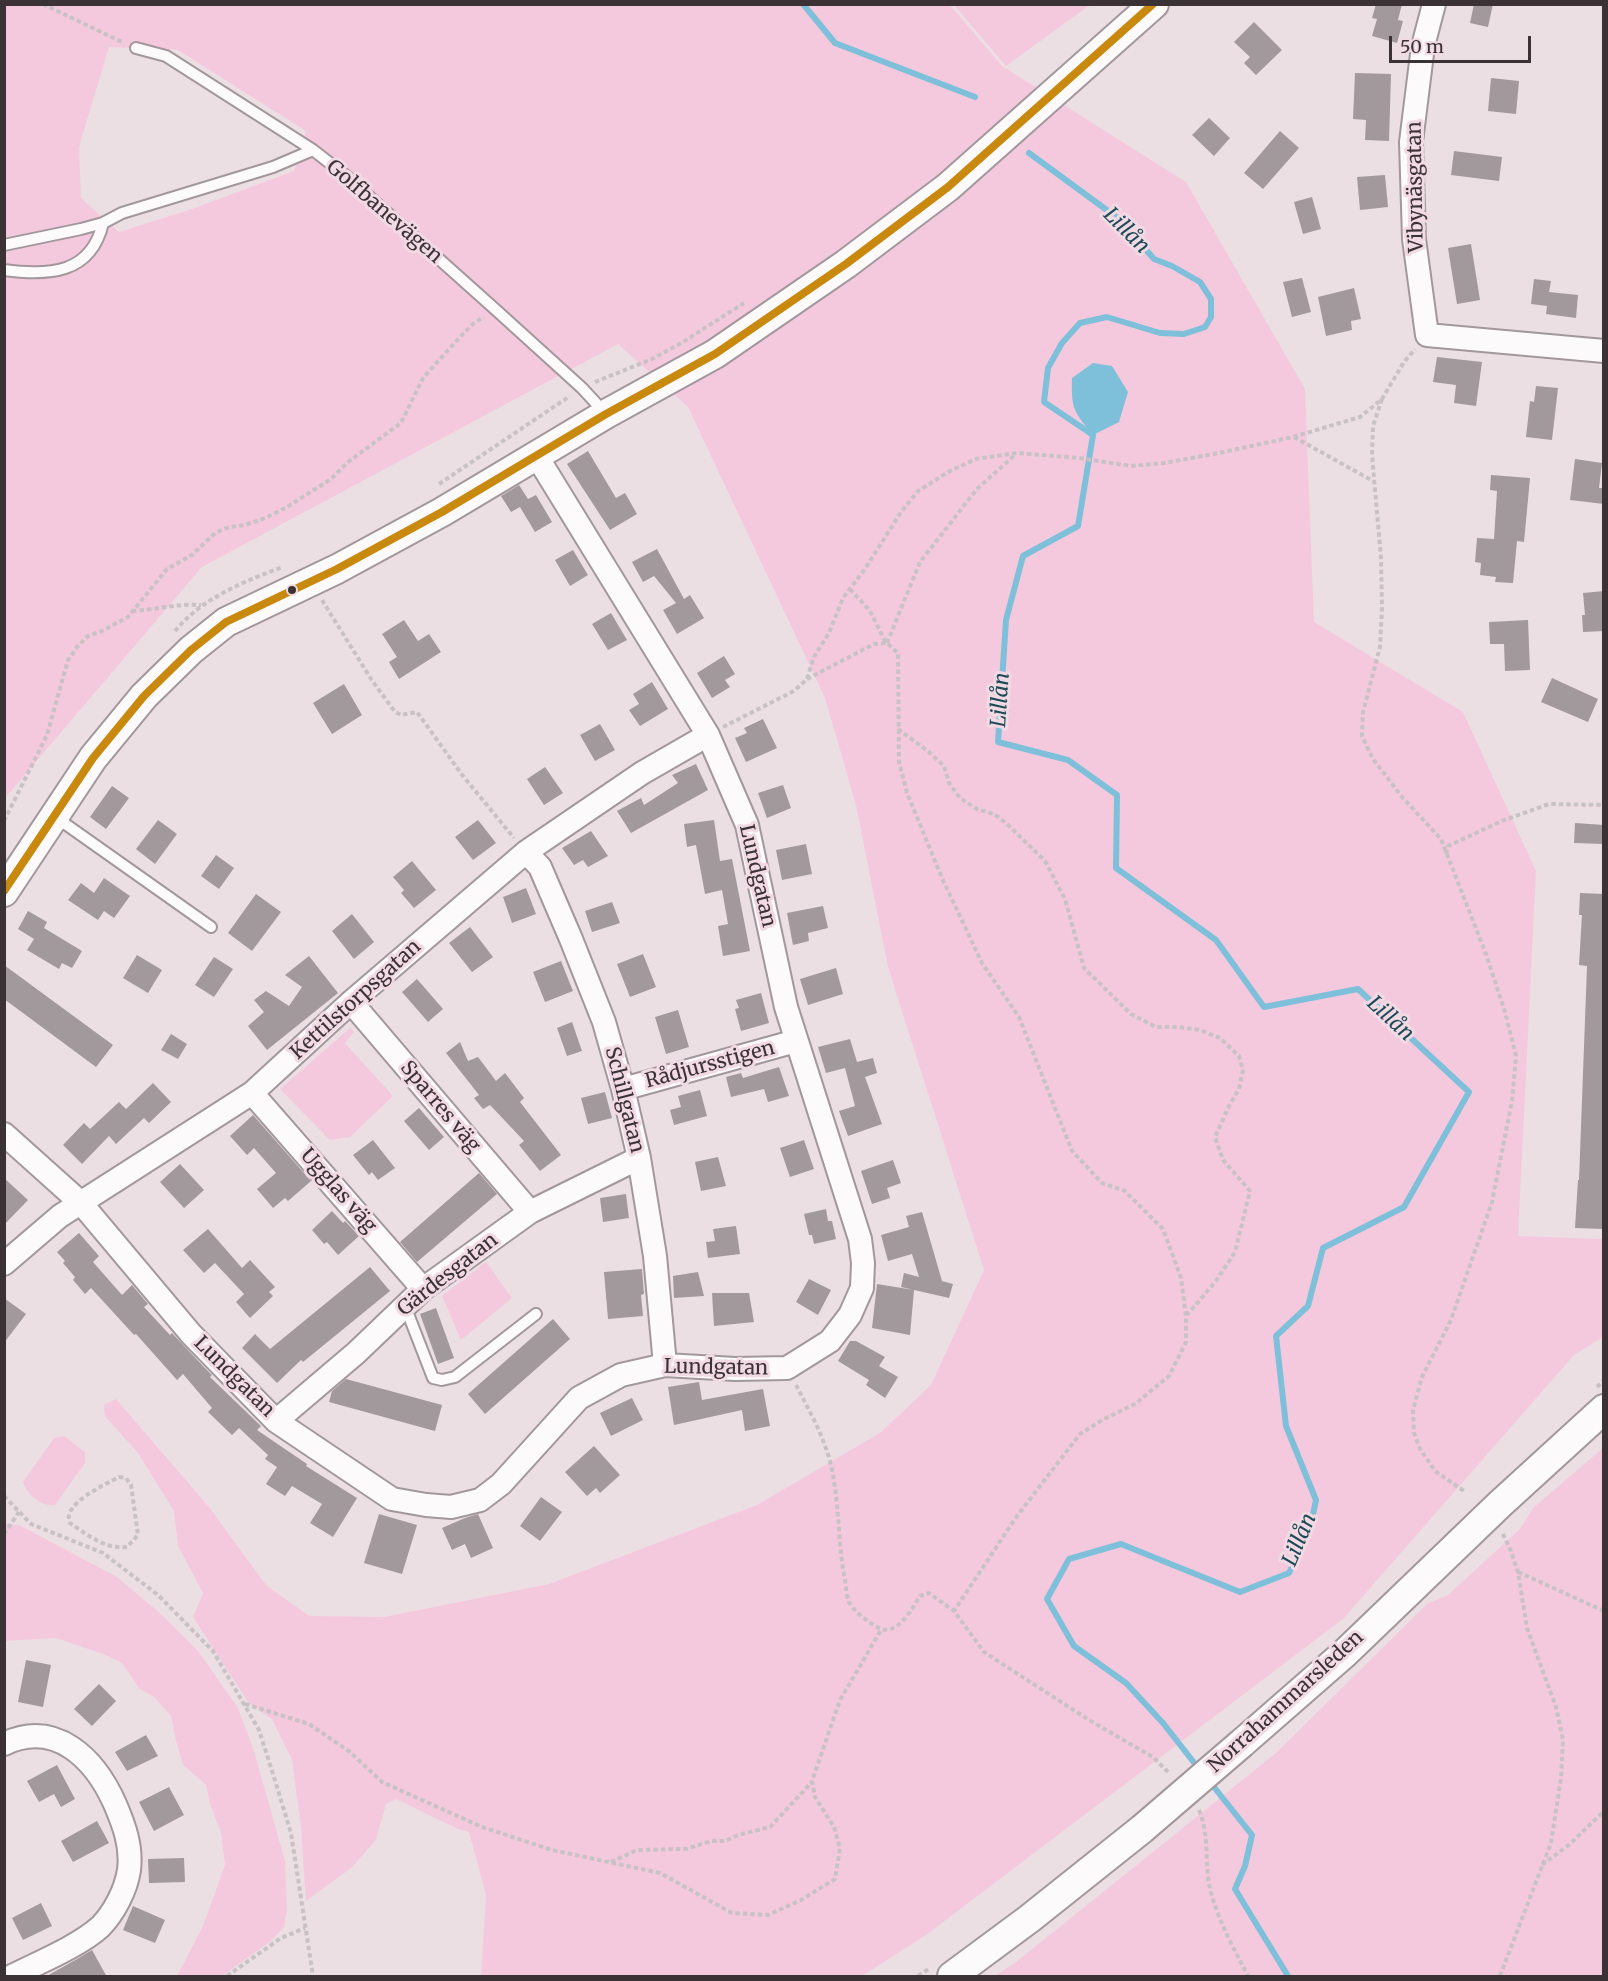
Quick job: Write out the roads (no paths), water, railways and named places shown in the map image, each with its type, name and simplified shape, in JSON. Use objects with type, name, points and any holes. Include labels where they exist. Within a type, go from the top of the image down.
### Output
[{"type":"street","name":"Vibynäsgatan","points":[[1434,4],[1423,46],[1411,142],[1414,239],[1427,335],[1604,351]]},
{"type":"street","points":[[4,892],[93,758],[136,705],[191,650],[226,622],[337,569],[442,512],[606,414],[715,354],[846,264],[948,187],[1149,6]]},
{"type":"street","name":"Lundgatan","points":[[4,1134],[81,1203],[191,1334],[276,1421],[392,1499],[451,1507],[480,1500],[501,1484],[579,1398],[621,1375],[665,1365],[735,1369],[787,1368],[830,1341],[850,1315],[862,1287],[861,1239],[786,1007],[747,825],[708,735],[536,455]]},
{"type":"street","name":"Kettilstorpsgatan","points":[[4,1264],[60,1216],[252,1093],[351,1002],[526,852],[642,773],[708,735]]},
{"type":"street","name":"Schillgatan","points":[[526,852],[540,867],[571,939],[603,1022],[623,1089],[639,1158],[655,1256],[665,1365]]},
{"type":"street","name":"Sparres väg","points":[[351,1002],[530,1212]]},
{"type":"street","name":"Rådjursstigen","points":[[623,1089],[796,1041]]},
{"type":"street","name":"Ugglas väg","points":[[252,1093],[423,1289]]},
{"type":"street","name":"Gärdesgatan","points":[[276,1421],[356,1353],[423,1289],[530,1212],[639,1158]]},
{"type":"street","name":"Norrahammarsleden","points":[[952,1977],[1142,1829],[1242,1743],[1345,1653],[1604,1408]]},
{"type":"street","points":[[4,1744],[19,1737],[45,1737],[68,1745],[88,1760],[107,1786],[126,1828],[129,1851],[129,1870],[125,1884],[115,1907],[99,1927],[78,1942],[12,1977]]},
{"type":"lane","name":"Golfbanevägen","points":[[136,48],[166,56],[313,150],[345,175],[496,310],[582,388],[606,414]]},
{"type":"lane","points":[[4,245],[103,223],[122,213],[273,167],[313,150]]},
{"type":"lane","points":[[4,270],[31,274],[70,267],[92,252],[99,240],[103,223]]},
{"type":"lane","points":[[54,816],[211,927]]},
{"type":"lane","points":[[405,1305],[433,1378],[442,1380],[455,1377],[536,1314]]},
{"type":"water","points":[[1093,363],[1112,366],[1128,392],[1119,422],[1093,435],[1075,410],[1072,378]]},
{"type":"waterway","name":"Lillån","points":[[803,4],[835,43],[975,97]]},
{"type":"waterway","name":"Lillån","points":[[1029,153],[1119,219],[1154,259],[1200,282],[1211,299],[1211,317],[1205,327],[1184,334],[1160,333],[1107,317],[1080,323],[1062,343],[1048,368],[1044,402],[1093,435],[1078,526],[1023,556],[1006,620],[998,742],[1068,760],[1117,795],[1116,868],[1216,940],[1264,1007],[1358,989],[1469,1092],[1404,1207],[1323,1248],[1308,1306],[1276,1336],[1286,1426],[1316,1500],[1310,1529],[1289,1573],[1240,1592],[1121,1544],[1069,1559],[1047,1599],[1074,1646],[1126,1683],[1163,1723],[1199,1769]]},
{"type":"waterway","name":"Lillån","points":[[1210,1782],[1252,1835],[1245,1866],[1235,1889],[1288,1976]]}]
